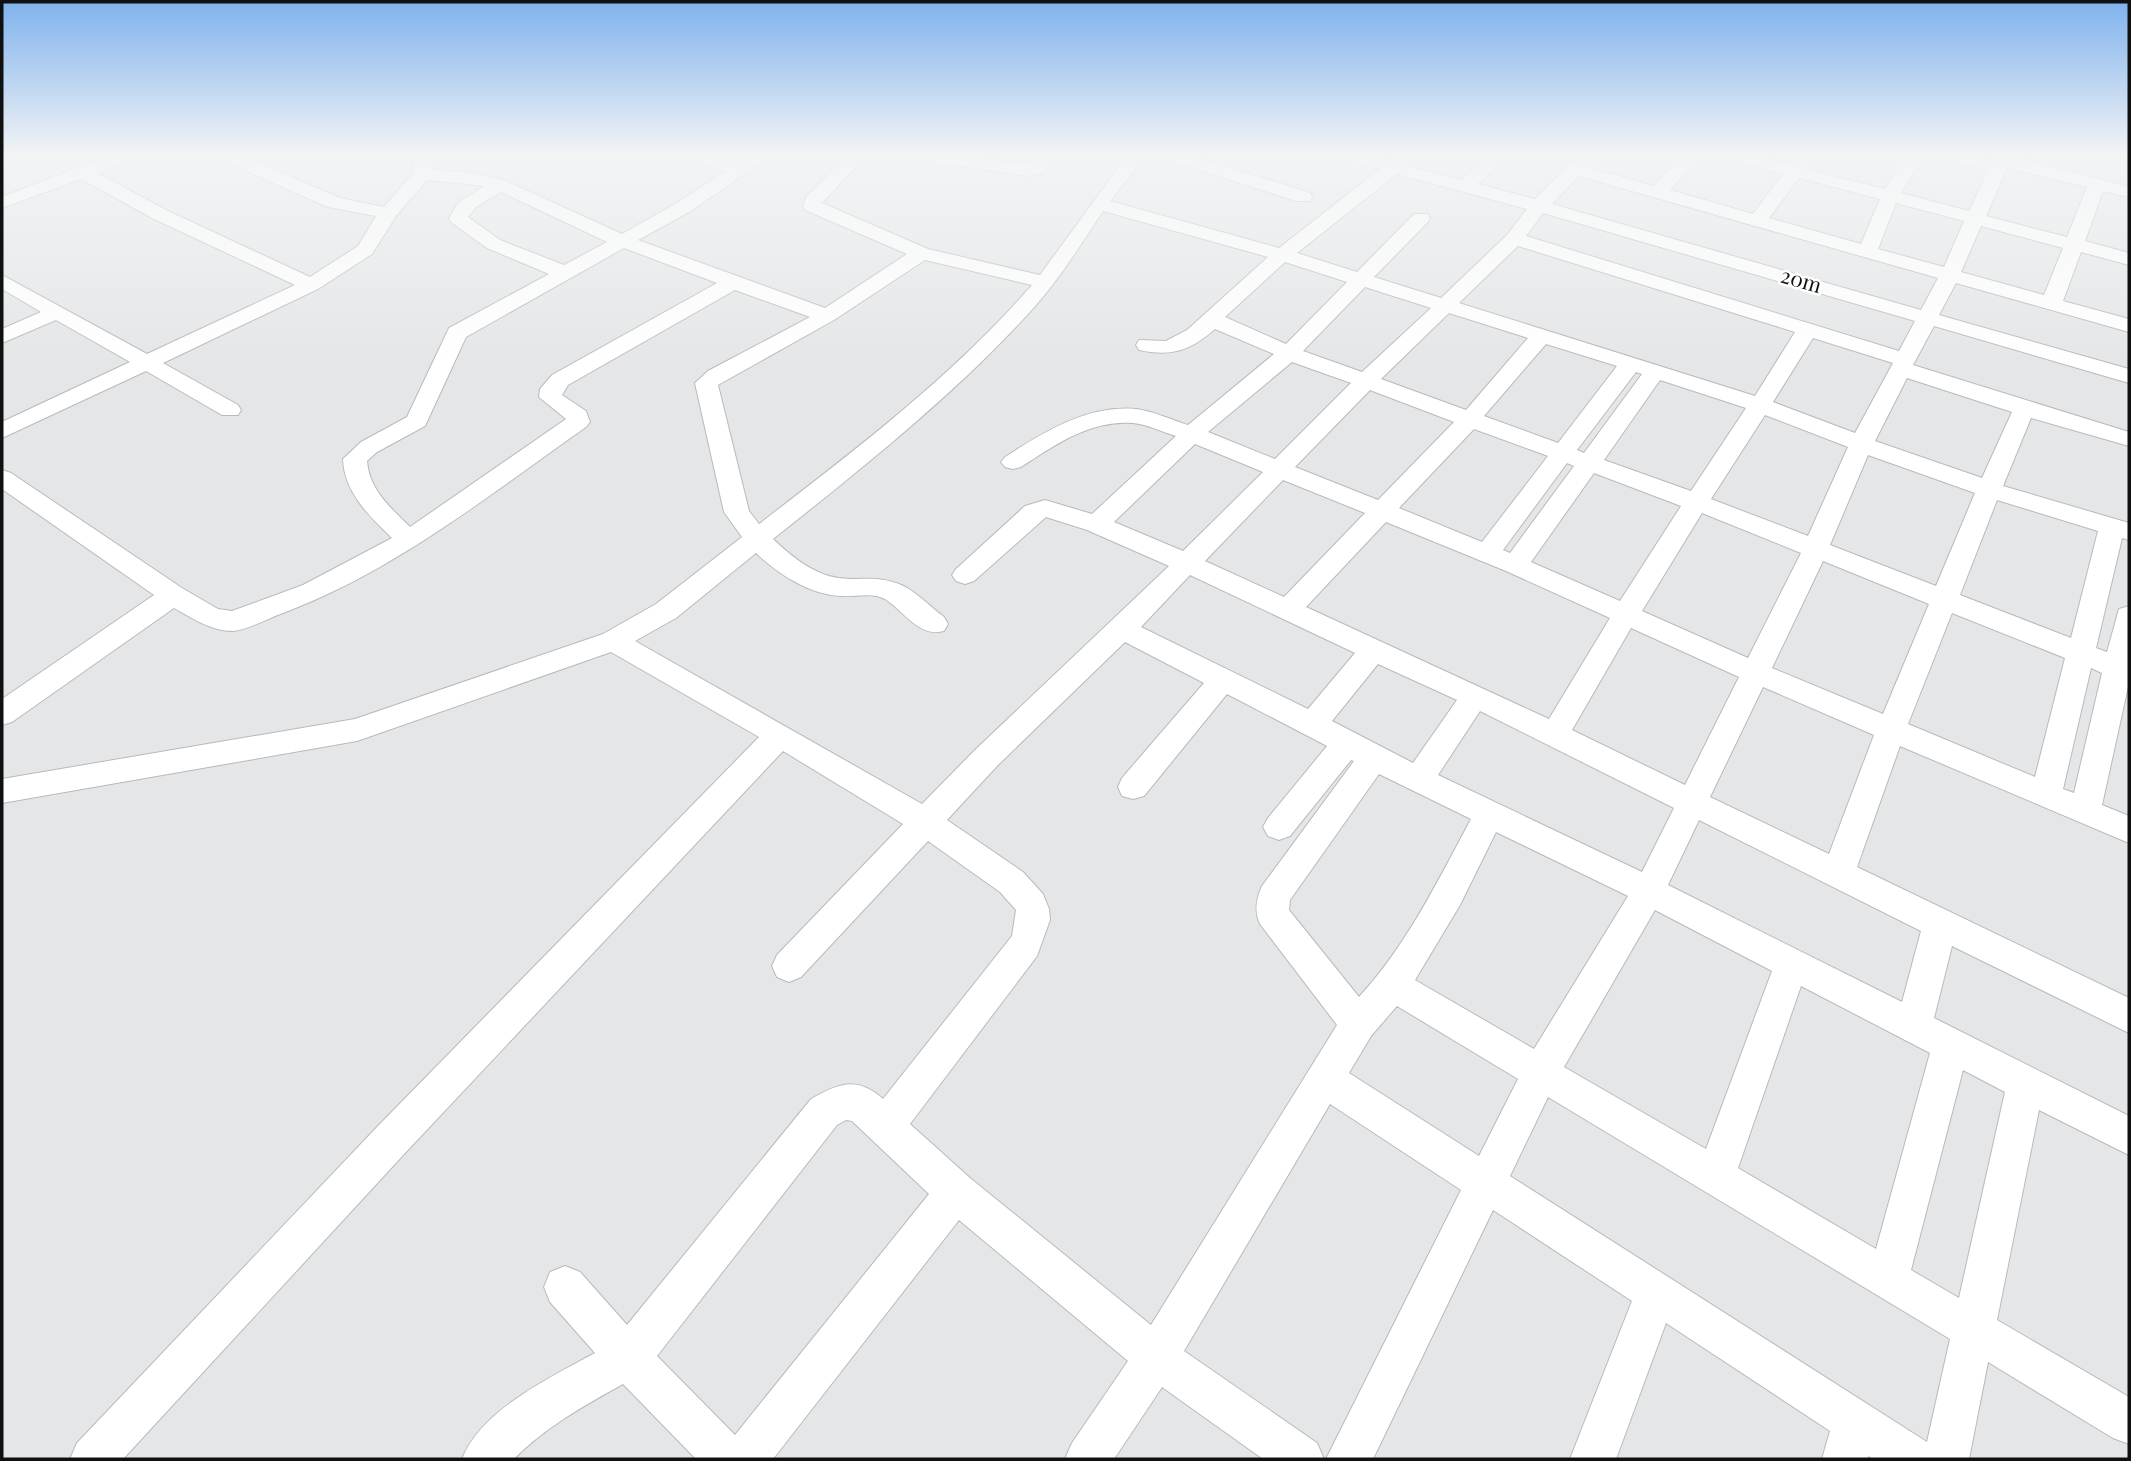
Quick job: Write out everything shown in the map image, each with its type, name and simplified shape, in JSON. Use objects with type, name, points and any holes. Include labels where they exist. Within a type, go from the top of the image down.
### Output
[{"type":"street","points":[[181,224],[312,285]]},
{"type":"street","points":[[2,431],[312,285],[365,250],[381,224]]},
{"type":"street","points":[[463,224],[483,238],[566,273]]},
{"type":"street","points":[[585,224],[624,242],[827,316]]},
{"type":"street","points":[[408,540],[360,486],[354,471],[355,459],[369,447],[417,421],[457,333],[653,224]]},
{"type":"street","points":[[855,224],[922,253],[1045,282]]},
{"type":"street","points":[[2,791],[357,730],[613,641],[666,611],[839,474],[961,369],[1021,310],[1045,282],[1085,224]]},
{"type":"street","points":[[1171,224],[1282,255],[1442,307],[1631,363],[1762,406],[1990,490],[2121,529],[2082,652],[2046,795]]},
{"type":"street","points":[[1147,345],[1165,348],[1180,343],[1215,318],[1219,311],[1282,255],[1321,224]]},
{"type":"street","points":[[1097,524],[1192,434],[1289,352],[1414,224]]},
{"type":"street","points":[[789,966],[986,758],[1122,629],[1366,381],[1514,239],[1525,224]]},
{"type":"street","name":"20m","points":[[1605,224],[2129,376]]},
{"type":"street","points":[[1695,250],[1719,224]]},
{"type":"street","points":[[1768,224],[2129,326]]},
{"type":"street","points":[[1867,252],[1878,224]]},
{"type":"street","points":[[1349,1459],[1540,1073],[1649,891],[1816,548],[1861,444],[1950,275],[1973,224]]},
{"type":"street","points":[[1999,224],[2129,259]]},
{"type":"street","points":[[2051,304],[2081,224]]},
{"type":"street","points":[[1514,239],[1807,330],[2026,409],[2129,439]]},
{"type":"street","points":[[922,253],[827,316],[706,383],[737,512],[756,538],[781,562],[812,579],[839,587],[873,586],[893,592],[934,624]]},
{"type":"street","points":[[2,281],[230,410]]},
{"type":"street","points":[[2,478],[173,595],[211,617],[233,621],[312,592],[408,540],[578,422],[578,416],[550,397],[551,388],[560,380],[734,282]]},
{"type":"street","points":[[2,337],[58,312]]},
{"type":"street","points":[[1215,318],[1220,324],[1289,352],[1696,502],[2123,669]]},
{"type":"street","points":[[1555,734],[1626,613],[1696,502],[1762,406],[1807,330]]},
{"type":"street","points":[[1289,609],[1470,419],[1541,335]]},
{"type":"street","points":[[1487,554],[1631,363]]},
{"type":"street","points":[[1515,565],[1655,372]]},
{"type":"street","points":[[1838,875],[1891,730],[2018,419],[2026,409]]},
{"type":"street","points":[[1013,462],[1062,430],[1105,418],[1136,416],[1192,434],[1515,565],[1754,672],[2129,830]]},
{"type":"street","points":[[965,575],[1034,512],[1045,508],[1097,524],[1289,609],[1373,651],[1555,734],[2129,1016]]},
{"type":"street","points":[[2,715],[173,595]]},
{"type":"street","points":[[2085,811],[2123,669],[2129,617]]},
{"type":"street","points":[[1122,629],[1361,751],[1649,891],[2129,1136]]},
{"type":"street","points":[[613,641],[779,735],[923,822],[1001,874],[1031,902],[1034,925],[1025,945],[885,1126]]},
{"type":"street","points":[[1312,724],[1373,651]]},
{"type":"street","points":[[1133,787],[1223,680]]},
{"type":"street","points":[[1420,778],[1475,696]]},
{"type":"street","points":[[93,1459],[392,1139],[779,735]]},
{"type":"street","points":[[1279,827],[1361,751]]},
{"type":"street","points":[[1358,1024],[1272,914],[1274,896],[1361,751]]},
{"type":"street","points":[[1088,1459],[1156,1357],[1358,1024],[1393,985],[1448,895],[1489,814]]},
{"type":"street","points":[[1914,1026],[1940,924]]},
{"type":"street","points":[[1715,1177],[1792,963]]},
{"type":"street","points":[[1393,985],[2129,1422]]},
{"type":"street","points":[[1888,1279],[1951,1045]]},
{"type":"street","points":[[1325,1079],[1656,1293],[1850,1441],[1913,1459]]},
{"type":"street","points":[[1946,1459],[2026,1083]]},
{"type":"street","points":[[485,1459],[500,1441],[524,1421],[570,1390],[628,1358],[824,1112],[843,1101],[861,1104],[956,1192],[1156,1357],[1301,1459]]},
{"type":"street","points":[[745,1459],[956,1192]]},
{"type":"street","points":[[565,1287],[628,1358],[726,1459]]},
{"type":"street","points":[[1593,1459],[1656,1293]]}]
